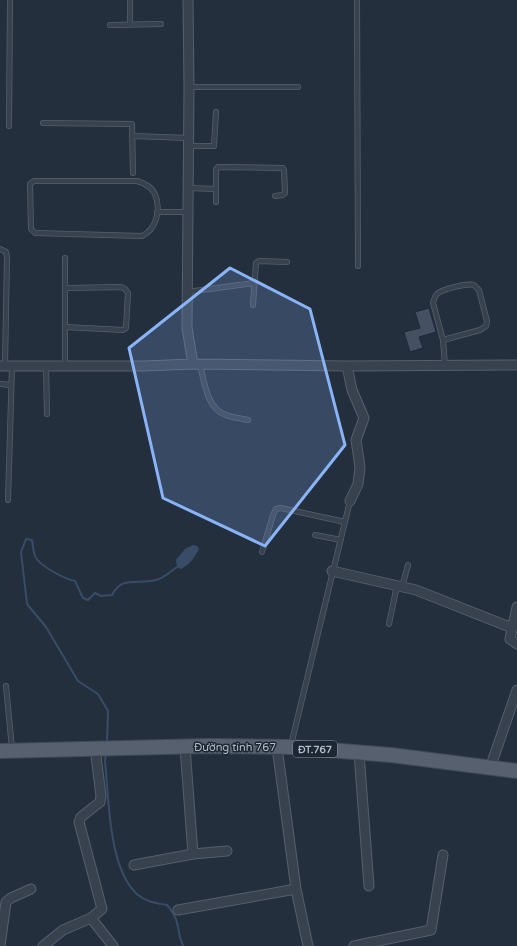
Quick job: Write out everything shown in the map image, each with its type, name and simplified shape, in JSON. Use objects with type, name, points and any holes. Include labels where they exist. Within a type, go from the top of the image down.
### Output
[{"type":"main road","name":"Đường tỉnh 767","points":[[6,750],[284,747],[359,753],[517,771]]},
{"type":"street","points":[[188,0],[189,142],[187,212],[187,328],[196,364]]},
{"type":"street","points":[[6,366],[196,364],[347,366],[517,365]]},
{"type":"street","points":[[347,366],[352,390],[364,418],[356,440],[360,467],[358,484],[350,501]]},
{"type":"street","points":[[332,571],[416,590],[512,628]]},
{"type":"street","points":[[517,607],[510,639],[517,644]]},
{"type":"street","points":[[490,768],[517,690]]},
{"type":"street","points":[[284,747],[296,889],[308,946]]},
{"type":"street","points":[[44,946],[63,930],[91,918],[102,910],[102,905],[86,854],[80,822],[81,817],[100,802],[103,748]]},
{"type":"street","points":[[185,748],[193,854]]},
{"type":"street","points":[[359,753],[369,886]]},
{"type":"street","points":[[134,865],[193,854],[227,851]]},
{"type":"street","points":[[354,946],[431,930],[443,854]]},
{"type":"street","points":[[0,946],[6,902],[31,889]]},
{"type":"street","points":[[178,910],[296,889]]},
{"type":"street","points":[[91,918],[113,946]]},
{"type":"lane","points":[[9,126],[10,0]]},
{"type":"lane","points":[[130,0],[130,25]]},
{"type":"lane","points":[[357,0],[358,266]]},
{"type":"lane","points":[[110,25],[161,24]]},
{"type":"lane","points":[[189,87],[298,87]]},
{"type":"lane","points":[[133,136],[214,146],[216,112]]},
{"type":"lane","points":[[43,123],[131,124],[133,126],[133,172]]},
{"type":"lane","points":[[216,202],[216,169],[218,167],[280,167],[284,170],[284,193],[283,195],[275,196]]},
{"type":"lane","points":[[34,181],[137,181],[147,184],[154,193],[157,212],[153,229],[142,236],[35,234],[31,229],[30,184],[34,181]]},
{"type":"lane","points":[[188,188],[216,189]]},
{"type":"lane","points":[[157,212],[187,212]]},
{"type":"lane","points":[[0,249],[6,252],[7,257],[6,366],[11,384],[8,500]]},
{"type":"lane","points":[[65,366],[66,258]]},
{"type":"lane","points":[[253,305],[256,263],[259,261],[287,262]]},
{"type":"lane","points":[[187,292],[254,283]]},
{"type":"lane","points":[[443,340],[480,330],[486,326],[487,321],[479,290],[474,285],[469,284],[441,292],[434,298],[433,303],[443,340],[445,365]]},
{"type":"lane","points":[[65,288],[121,287],[128,293],[126,328],[123,330],[65,327]]},
{"type":"lane","points":[[0,339],[6,339]]},
{"type":"lane","points":[[196,364],[212,406],[225,415],[248,420]]},
{"type":"lane","points":[[46,366],[47,414]]},
{"type":"lane","points":[[0,384],[11,384]]},
{"type":"lane","points":[[284,747],[350,501]]},
{"type":"lane","points":[[262,552],[272,514],[276,509],[281,508],[345,522]]},
{"type":"lane","points":[[315,535],[340,540]]},
{"type":"lane","points":[[389,624],[408,565]]},
{"type":"lane","points":[[6,686],[6,750]]},
{"type":"highlighted area","points":[[230,268],[310,309],[345,445],[265,546],[163,498],[129,348]]},
{"type":"water","points":[[193,545],[197,546],[199,549],[194,558],[181,569],[177,567],[176,560],[185,549]]},
{"type":"building","points":[[429,308],[436,332],[419,337],[423,348],[410,352],[404,332],[420,328],[415,312]]},
{"type":"waterway","points":[[107,743],[108,711],[98,694],[78,681],[46,627],[27,604],[21,552],[26,539],[32,540],[34,554],[37,560],[53,572],[75,581],[83,598],[88,600],[95,593],[101,596],[112,595],[120,585],[125,583],[159,579],[177,567]]},
{"type":"waterway","points":[[106,753],[105,761],[109,813],[115,851],[121,868],[128,883],[138,895],[148,901],[167,905],[172,911],[177,921],[183,946]]}]
